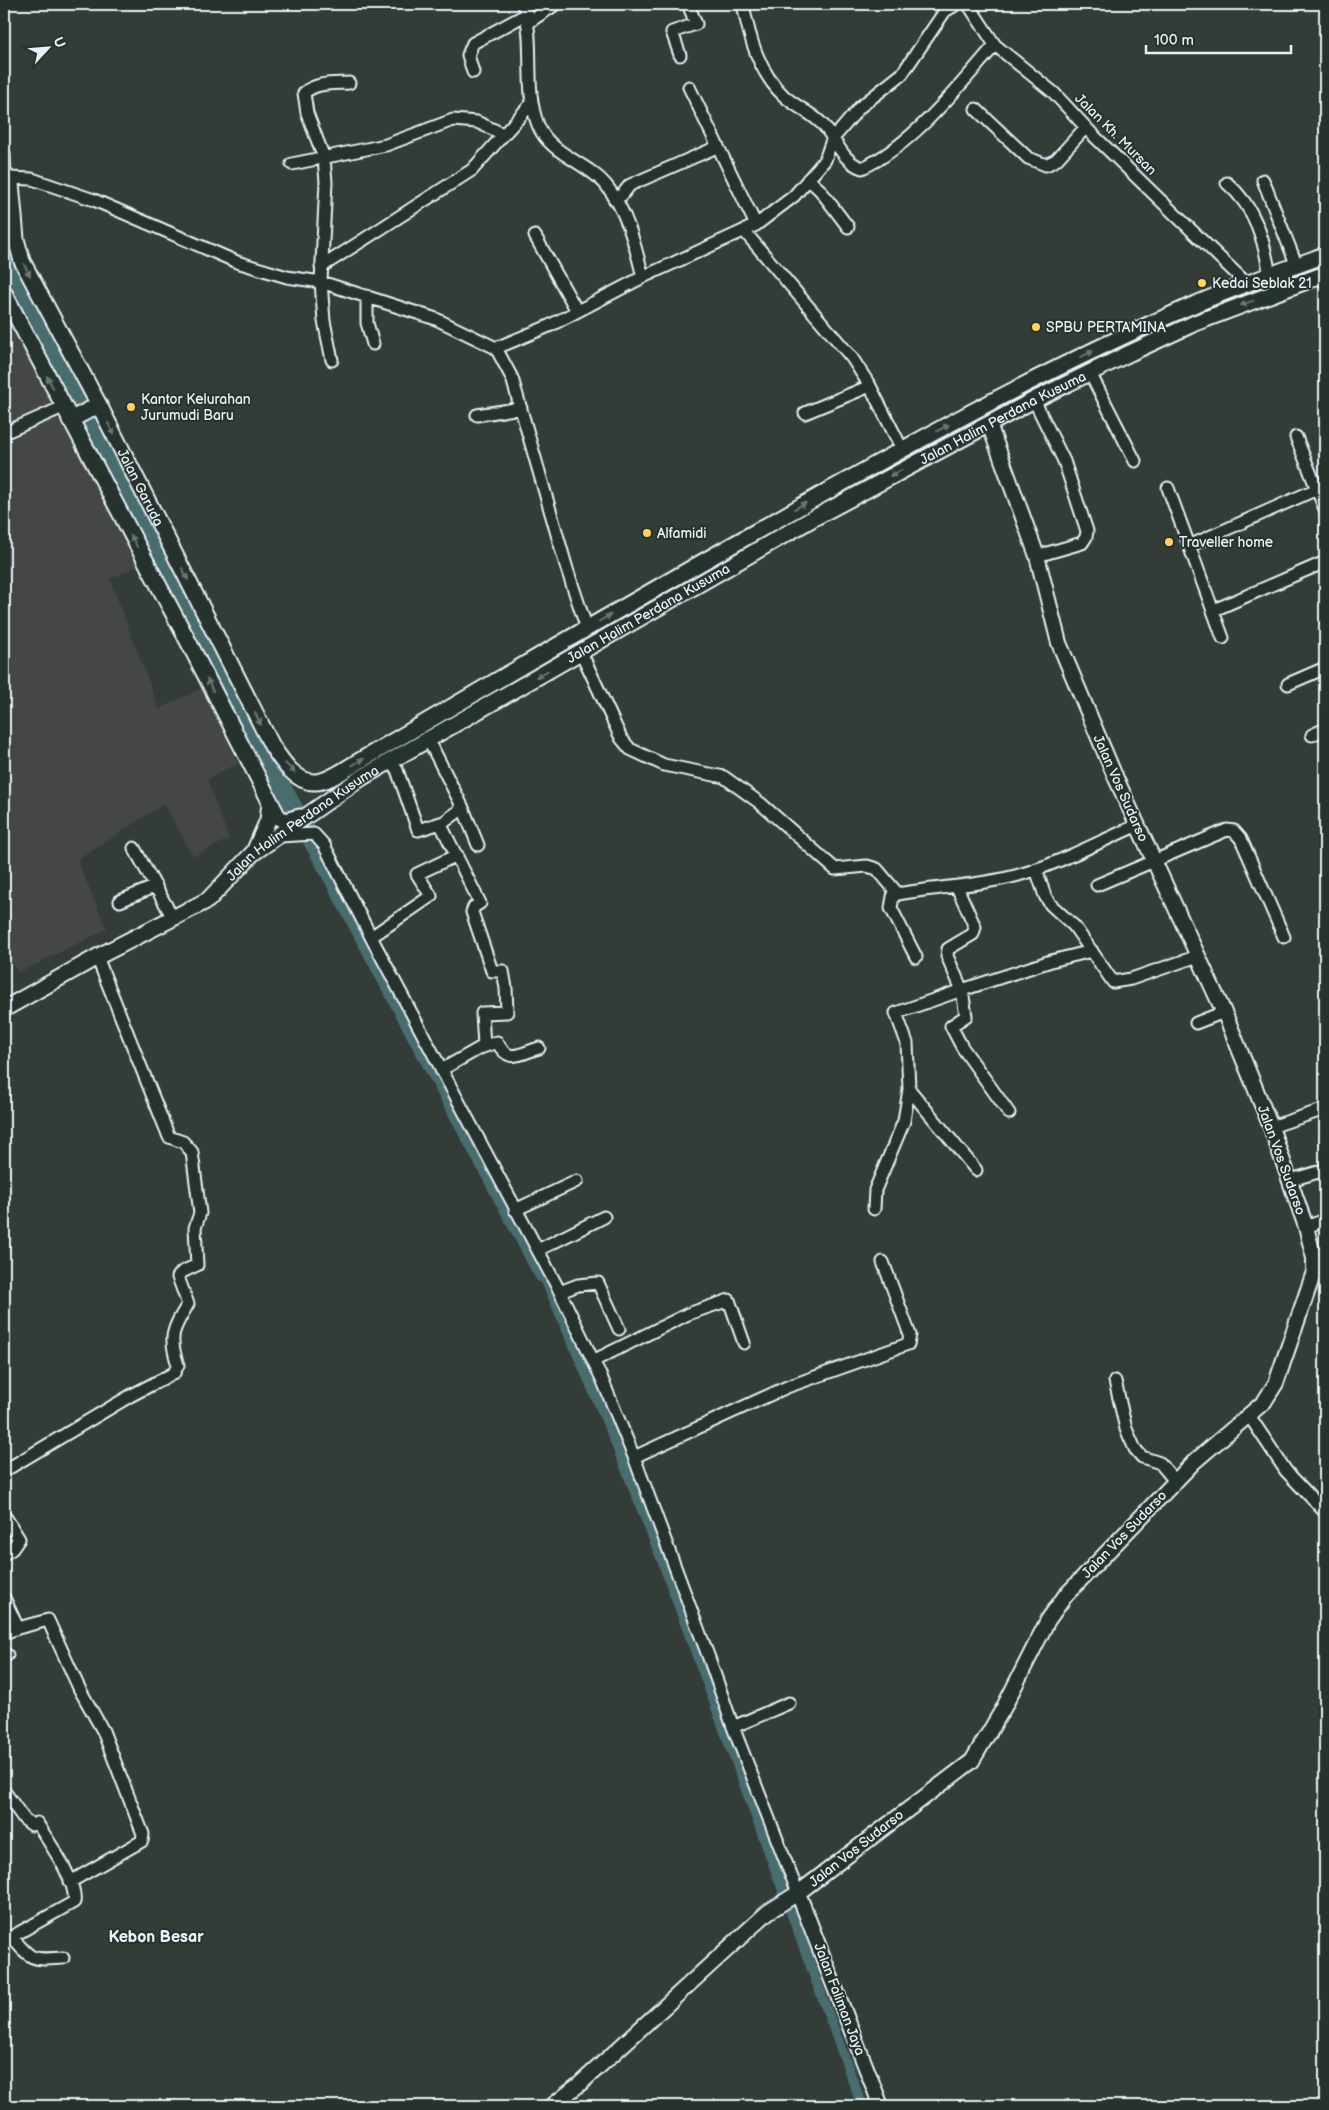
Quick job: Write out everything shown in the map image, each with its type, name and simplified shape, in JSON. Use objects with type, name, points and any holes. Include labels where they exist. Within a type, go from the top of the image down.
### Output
[{"type":"main road","name":"Jalan Garuda","points":[[6,175],[11,182],[16,238],[22,261],[272,746],[280,758],[296,774],[315,783]]},
{"type":"main road","name":"Jalan Halim Perdana Kusuma","points":[[315,783],[323,781],[351,766],[688,570],[902,449],[1110,343],[1247,284],[1325,256]]},
{"type":"main road","name":"Jalan Halim Perdana Kusuma","points":[[4,1009],[97,956],[208,900],[253,853],[391,760],[767,547],[820,514],[1034,400],[1195,323],[1325,274]]},
{"type":"main road","points":[[4,293],[70,414],[278,817],[285,822],[301,820]]},
{"type":"main road","points":[[70,414],[96,406]]},
{"type":"main road","points":[[758,530],[767,547]]},
{"type":"main road","points":[[688,570],[698,586]]},
{"type":"main road","points":[[253,853],[262,837],[270,802]]},
{"type":"street","points":[[473,72],[468,55],[473,43],[527,13],[556,4]]},
{"type":"street","points":[[680,55],[672,32],[696,24],[688,4]]},
{"type":"street","points":[[743,4],[748,27],[764,73],[784,96],[824,126],[832,140],[854,165],[862,168],[911,134],[952,94],[995,45]]},
{"type":"street","points":[[496,348],[577,311],[643,277],[745,232],[756,225],[794,196],[825,160],[832,140],[860,107],[902,74],[942,7],[957,4]]},
{"type":"street","name":"Jalan Kh. Mursan","points":[[968,4],[995,45],[1054,93],[1086,127],[1247,284]]},
{"type":"street","points":[[527,13],[532,103],[538,126],[550,144],[605,184],[623,213],[643,277]]},
{"type":"street","points":[[332,360],[324,321],[321,282],[326,182],[324,158],[307,113],[304,93],[311,87],[321,84],[349,83]]},
{"type":"street","points":[[689,87],[756,225]]},
{"type":"street","points":[[321,267],[472,170],[502,134],[532,103]]},
{"type":"street","points":[[976,109],[1028,158],[1046,165],[1056,160],[1086,127]]},
{"type":"street","points":[[292,164],[386,145],[453,120],[477,122],[502,134]]},
{"type":"street","points":[[614,198],[622,195],[630,185],[717,147]]},
{"type":"street","points":[[4,153],[6,175],[32,179],[94,200],[237,262],[287,277],[321,282],[436,319],[496,348],[512,378],[567,569],[587,629]]},
{"type":"street","points":[[808,179],[820,190],[848,227]]},
{"type":"street","points":[[1263,180],[1297,266]]},
{"type":"street","points":[[1227,183],[1252,212],[1266,252],[1270,276]]},
{"type":"street","points":[[745,232],[846,352],[870,386],[902,449]]},
{"type":"street","points":[[535,236],[577,311]]},
{"type":"street","points":[[367,296],[367,322],[373,344]]},
{"type":"street","points":[[1090,373],[1135,461]]},
{"type":"street","points":[[805,413],[870,386]]},
{"type":"street","points":[[1034,400],[1064,461],[1086,531],[1086,537],[1082,543],[1037,556]]},
{"type":"street","points":[[477,415],[521,408]]},
{"type":"street","points":[[4,433],[70,414]]},
{"type":"street","name":"Jalan Vos Sudarso","points":[[552,2106],[581,2084],[768,1912],[796,1895],[972,1761],[1003,1709],[1056,1608],[1133,1523],[1175,1481],[1248,1414],[1264,1402],[1276,1383],[1320,1272],[1314,1258],[1291,1180],[1224,1012],[1090,719],[1060,643],[1037,556],[988,424]]},
{"type":"street","points":[[1296,436],[1325,509]]},
{"type":"street","points":[[1189,546],[1315,486],[1325,478]]},
{"type":"street","points":[[1168,488],[1223,638]]},
{"type":"street","points":[[1214,610],[1325,562]]},
{"type":"street","points":[[581,652],[621,738],[630,749],[664,765],[724,777],[760,803],[835,869],[867,866],[877,869],[898,894],[996,881],[1036,869],[1138,825]]},
{"type":"street","points":[[1288,684],[1325,668]]},
{"type":"street","points":[[1312,735],[1325,729]]},
{"type":"street","points":[[428,739],[463,808],[478,845]]},
{"type":"street","points":[[391,760],[397,770],[418,830],[440,823],[463,808]]},
{"type":"street","points":[[301,820],[324,844],[441,1070],[479,1132],[515,1210],[560,1292],[593,1361],[634,1457],[796,1895]]},
{"type":"street","points":[[440,823],[480,903],[474,907],[472,912],[492,971],[503,971],[507,1012],[482,1013],[484,1046]]},
{"type":"street","points":[[1098,885],[1227,830],[1234,831],[1241,839],[1284,937]]},
{"type":"street","points":[[134,848],[173,918]]},
{"type":"street","points":[[371,937],[431,896],[417,874],[457,855]]},
{"type":"street","points":[[1036,869],[1045,896],[1051,905],[1074,926],[1113,982],[1131,979],[1198,956]]},
{"type":"street","points":[[120,901],[156,886]]},
{"type":"street","points":[[957,887],[975,927],[973,934],[948,949],[947,956],[962,990],[966,1016],[951,1026],[962,1047],[1009,1113]]},
{"type":"street","points":[[894,891],[891,908],[916,958]]},
{"type":"street","points":[[874,1209],[875,1190],[904,1121],[910,1090],[907,1043],[896,1013],[1051,961],[1092,951]]},
{"type":"street","points":[[4,1471],[130,1396],[174,1373],[178,1365],[173,1349],[173,1329],[188,1304],[178,1277],[182,1272],[197,1265],[195,1228],[200,1213],[192,1152],[183,1142],[169,1137],[97,956]]},
{"type":"street","points":[[1196,1023],[1224,1012]]},
{"type":"street","points":[[441,1070],[484,1046],[497,1042],[504,1054],[509,1056],[539,1048]]},
{"type":"street","points":[[910,1090],[976,1170]]},
{"type":"street","points":[[1270,1127],[1325,1108]]},
{"type":"street","points":[[1291,1180],[1325,1170]]},
{"type":"street","points":[[515,1210],[577,1181]]},
{"type":"street","points":[[538,1250],[604,1217]]},
{"type":"street","points":[[1306,1227],[1325,1220]]},
{"type":"street","points":[[634,1457],[787,1387],[908,1344],[910,1335],[882,1262]]},
{"type":"street","points":[[560,1292],[578,1286],[598,1283],[619,1329]]},
{"type":"street","points":[[593,1361],[688,1314],[729,1300],[744,1343]]},
{"type":"street","points":[[1115,1381],[1126,1429],[1135,1449],[1142,1457],[1160,1463],[1175,1481]]},
{"type":"street","points":[[1248,1414],[1286,1471],[1325,1512]]},
{"type":"street","points":[[4,1554],[12,1549],[19,1539],[6,1518]]},
{"type":"street","points":[[4,1598],[18,1628]]},
{"type":"street","points":[[4,1633],[48,1620],[79,1688],[103,1731],[142,1834],[142,1841],[119,1852],[70,1882]]},
{"type":"street","points":[[733,1727],[789,1702]]},
{"type":"street","points":[[4,1791],[24,1819],[32,1825],[37,1823],[64,1867],[75,1896],[74,1902],[8,1939],[30,1957],[37,1959],[63,1958]]},
{"type":"street","name":"Jalan Faliman Jaya","points":[[796,1895],[881,2106]]},
{"type":"shaded area","points":[[4,312],[140,565],[110,579],[159,709],[204,687],[238,763],[207,780],[229,839],[193,856],[164,804],[77,860],[107,929],[18,973],[4,950]]},
{"type":"waterway","points":[[4,254],[7,268],[101,442],[217,669],[331,875],[543,1274]]},
{"type":"waterway","points":[[543,1274],[612,1434],[662,1560],[862,2106]]},
{"type":"place","name":"Kedai Seblak 21","points":[[1202,283]]},
{"type":"place","name":"SPBU PERTAMINA","points":[[1036,327]]},
{"type":"place","name":"Kantor Kelurahan Jurumudi Baru","points":[[131,407]]},
{"type":"place","name":"Alfamidi","points":[[647,533]]},
{"type":"place","name":"Traveller home","points":[[1169,542]]},
{"type":"district","name":"Kebon Besar","points":[[156,1936]]}]
